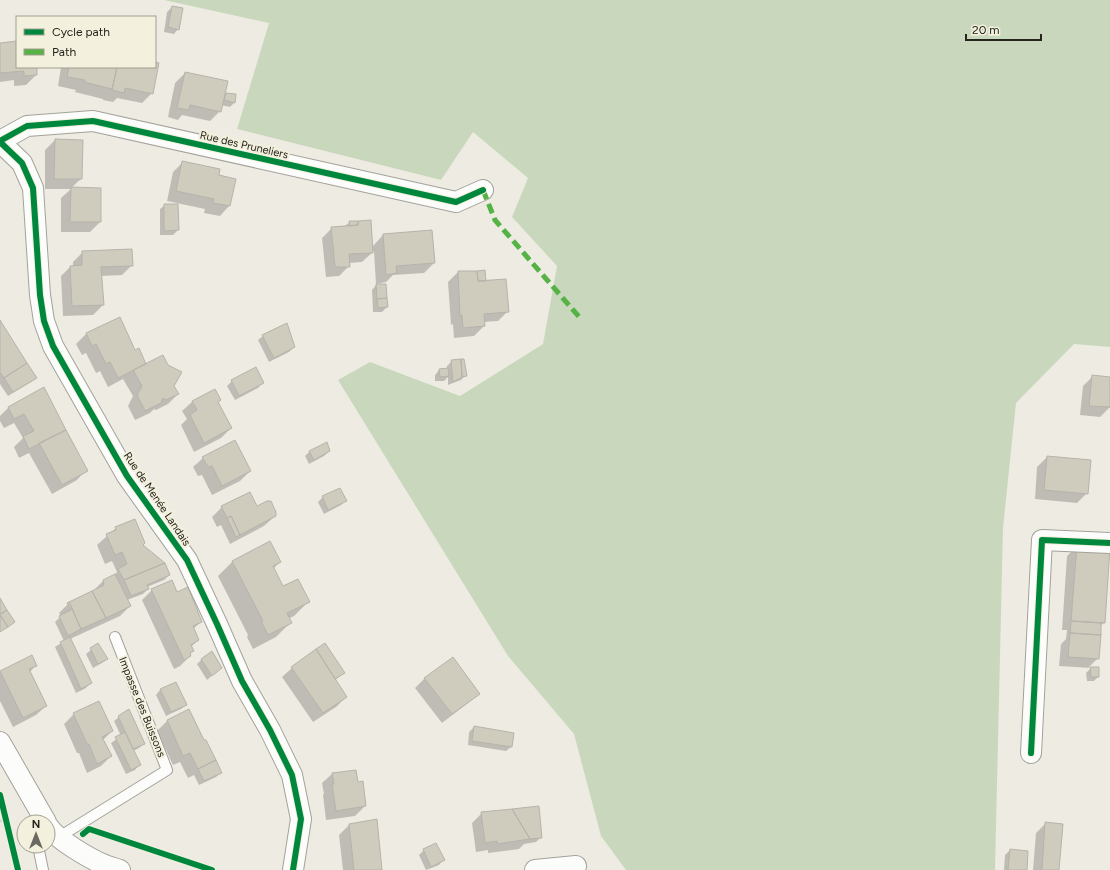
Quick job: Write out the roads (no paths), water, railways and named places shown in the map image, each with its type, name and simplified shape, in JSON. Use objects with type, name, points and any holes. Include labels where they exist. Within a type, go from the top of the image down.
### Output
[{"type":"street","name":"Rue des Pruneliers","points":[[0,142],[27,126],[93,121],[456,202],[484,190]]},
{"type":"street","name":"Rue de Menée Landais","points":[[0,142],[22,163],[33,188],[41,302],[44,321],[53,346],[127,476],[187,560],[242,681],[270,730],[292,776],[301,819],[293,870]]},
{"type":"street","points":[[1031,753],[1042,540],[1110,543]]},
{"type":"street","points":[[0,742],[41,814]]},
{"type":"street","points":[[56,833],[73,847],[104,865],[120,870]]},
{"type":"street","points":[[536,870],[576,866]]},
{"type":"lane","name":"Impasse des Buissons","points":[[56,830],[167,770],[115,637]]},
{"type":"lane","points":[[31,798],[34,814]]},
{"type":"lane","points":[[40,854],[43,870]]}]
